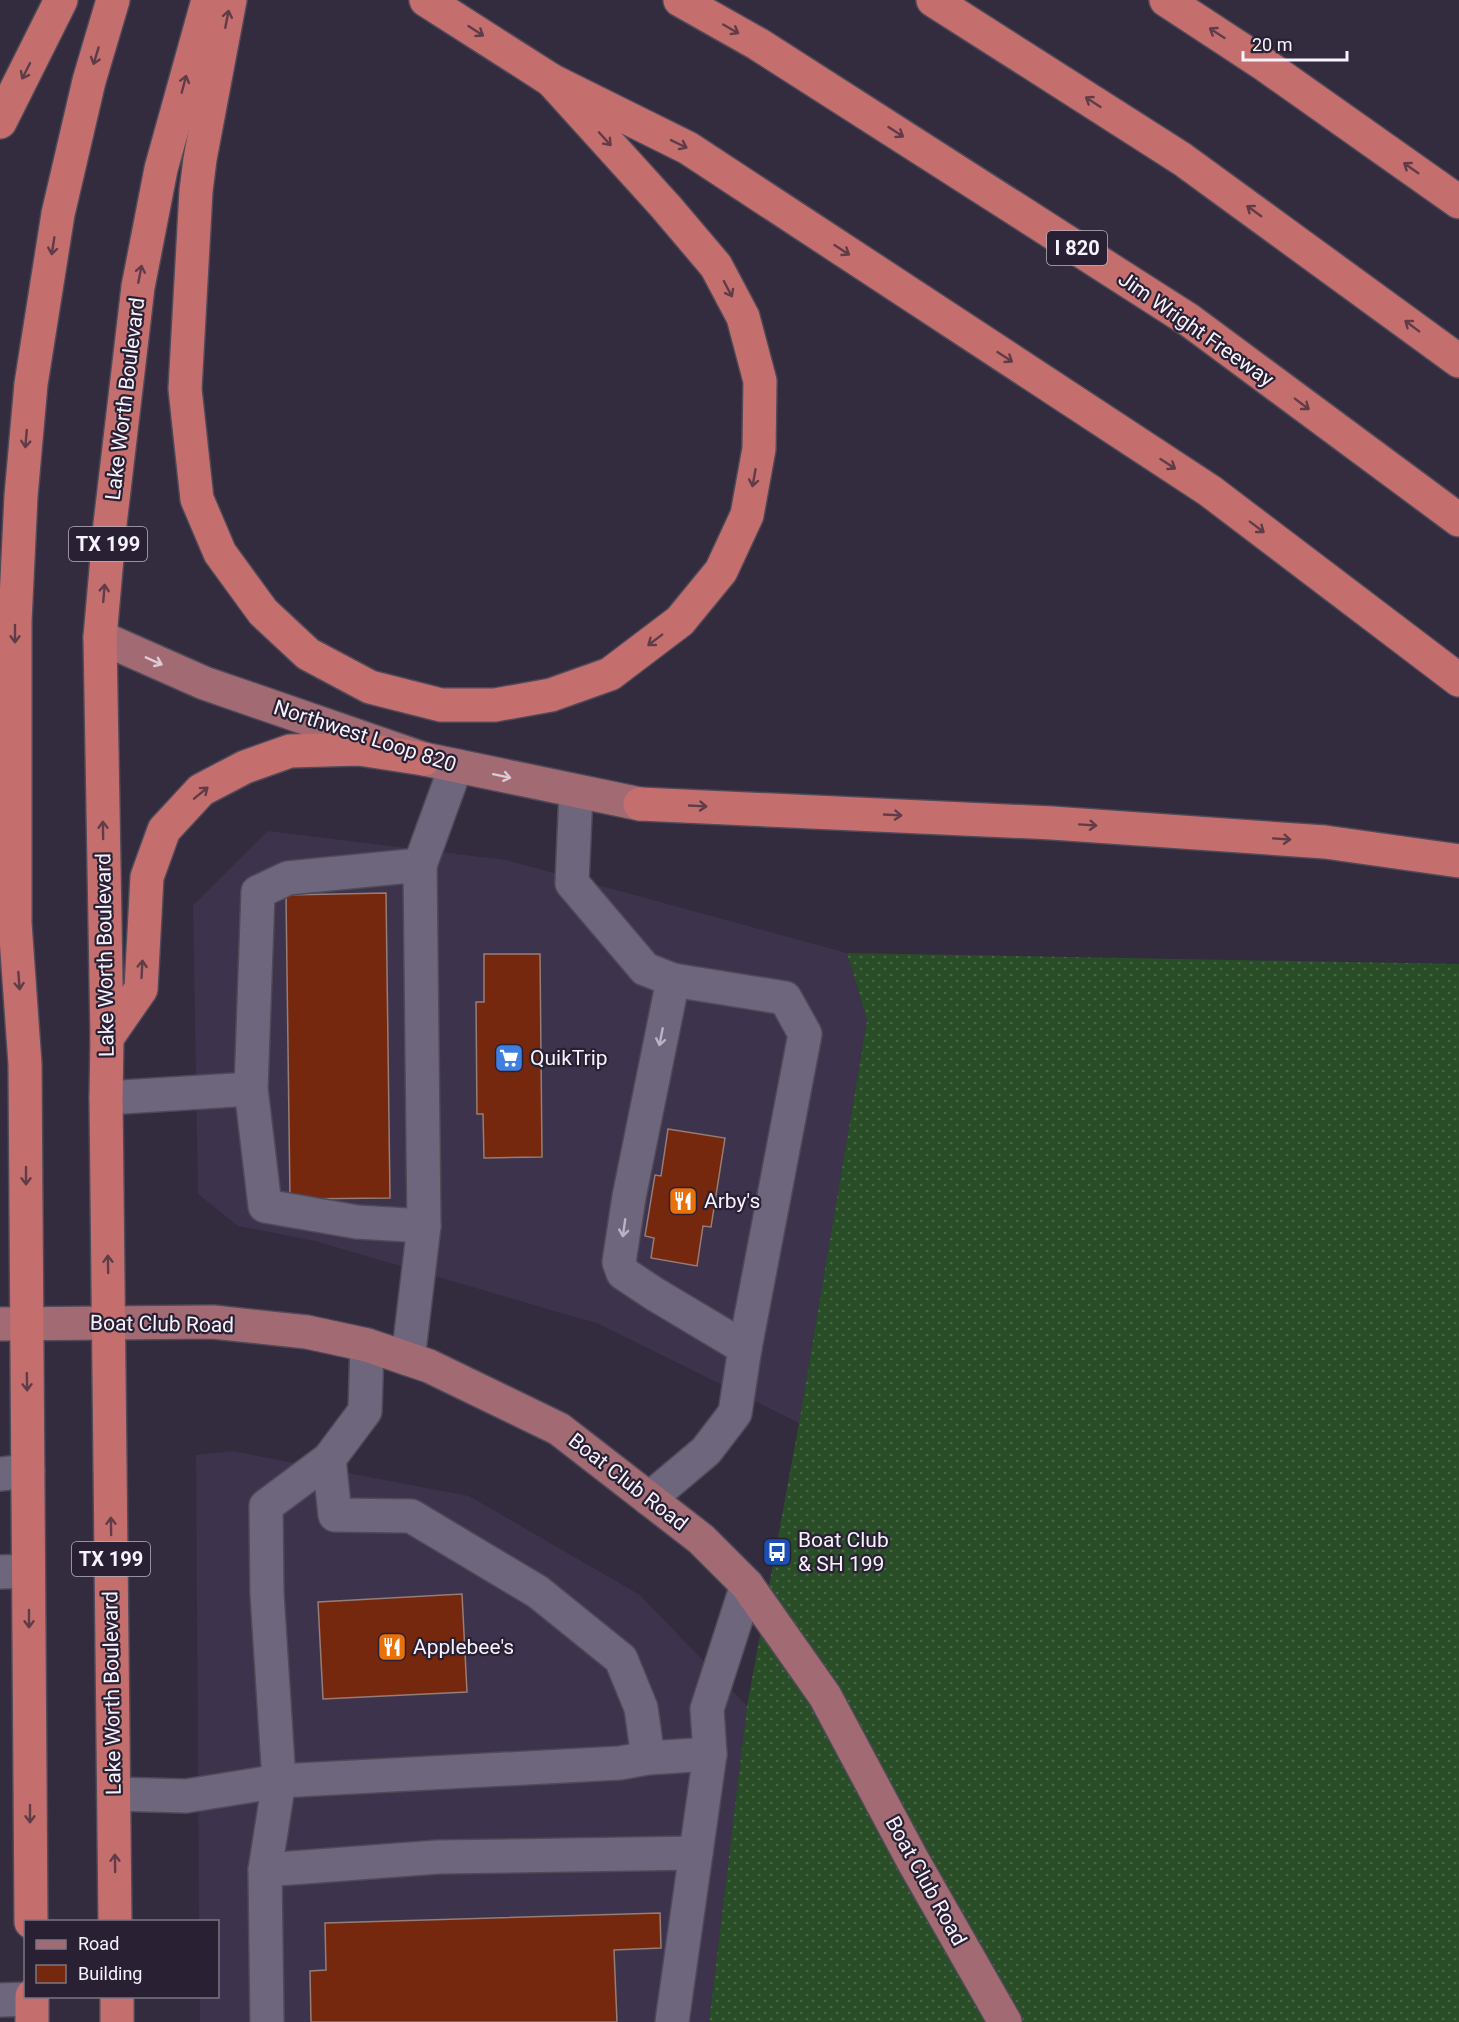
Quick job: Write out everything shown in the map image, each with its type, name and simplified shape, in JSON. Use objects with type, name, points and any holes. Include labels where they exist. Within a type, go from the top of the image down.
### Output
[{"type":"highway","points":[[0,122],[61,0]]},
{"type":"highway","points":[[31,1920],[14,1572],[13,1324],[25,1064],[15,923],[8,588],[21,496],[31,384],[58,214],[89,81],[113,0]]},
{"type":"highway","name":"Lake Worth Boulevard","points":[[115,1920],[107,1038],[100,637],[110,525],[138,288],[161,169],[208,0]]},
{"type":"highway","points":[[230,0],[196,191],[185,389],[196,499],[220,553],[263,612],[308,654],[370,687],[441,705],[495,705],[551,695],[610,674],[680,621],[721,571],[747,515],[759,449],[760,381],[743,317],[716,266],[552,80]]},
{"type":"highway","points":[[426,0],[552,80],[688,148],[1200,485],[1459,680]]},
{"type":"highway","name":"Jim Wright Freeway","points":[[680,0],[768,51],[1189,320],[1459,520]]},
{"type":"highway","points":[[933,0],[1182,159],[1459,361]]},
{"type":"highway","points":[[1166,0],[1265,65],[1459,202]]},
{"type":"highway","points":[[107,1038],[141,989],[147,877],[164,830],[201,790],[245,767],[290,751],[359,749],[424,759]]},
{"type":"highway","points":[[640,804],[1052,823],[1325,842],[1459,861]]},
{"type":"highway","points":[[117,1998],[117,2022]]},
{"type":"main road","name":"Northwest Loop 820","points":[[100,637],[204,683],[424,759],[640,804]]},
{"type":"main road","name":"Boat Club Road","points":[[13,1324],[213,1322],[307,1332],[367,1345],[429,1366],[559,1429],[701,1539],[747,1585],[825,1696],[912,1858],[1005,2022]]},
{"type":"lane","points":[[408,1359],[424,1226],[420,865],[456,766]]},
{"type":"lane","points":[[576,792],[572,883],[645,969],[673,980],[785,998],[805,1034],[745,1348],[735,1413],[706,1451],[649,1499]]},
{"type":"lane","points":[[420,865],[288,878],[258,892],[251,1089],[265,1206],[357,1222],[424,1226]]},
{"type":"lane","points":[[673,980],[629,1197],[620,1268],[623,1273],[653,1293],[745,1348]]},
{"type":"lane","points":[[106,1098],[251,1089]]},
{"type":"lane","points":[[267,2022],[265,1870],[279,1781],[267,1594],[266,1506],[329,1459],[365,1411],[367,1345]]},
{"type":"lane","points":[[329,1459],[335,1515],[411,1516],[538,1592],[621,1659],[641,1708],[648,1758]]},
{"type":"lane","points":[[672,2022],[710,1754],[707,1709],[747,1585]]},
{"type":"lane","points":[[114,1794],[186,1796],[279,1781],[620,1763],[648,1758],[710,1754]]},
{"type":"lane","points":[[265,1870],[438,1857],[696,1853]]},
{"type":"shaded area","points":[[268,831],[506,860],[847,953],[867,1020],[799,1423],[599,1324],[315,1241],[238,1226],[198,1194],[193,905]]},
{"type":"shaded area","points":[[232,1451],[469,1496],[640,1595],[747,1706],[709,2022],[200,2022],[200,1998],[219,1998],[219,1920],[199,1920],[196,1455]]},
{"type":"green space","points":[[847,953],[1459,964],[1459,2022],[709,2022],[747,1706],[799,1423],[867,1020]]},
{"type":"building","points":[[386,893],[390,1198],[290,1199],[286,895]]},
{"type":"building","name":"QuikTrip","points":[[484,954],[540,954],[542,1157],[484,1158],[483,1114],[477,1114],[476,1002],[484,1002]]},
{"type":"building","name":"Arby's","points":[[668,1129],[725,1138],[711,1227],[703,1226],[697,1266],[651,1258],[654,1238],[645,1236],[655,1175],[661,1176]]},
{"type":"building","name":"Applebee's","points":[[462,1594],[467,1692],[323,1699],[318,1602]]},
{"type":"building","points":[[660,1913],[661,1948],[614,1950],[617,2022],[311,2022],[310,1971],[326,1970],[325,1923]]},
{"type":"place","name":"QuikTrip","points":[[509,1058]]},
{"type":"place","name":"Arby's","points":[[683,1201]]},
{"type":"place","name":"Boat Club & SH 199","points":[[777,1552]]},
{"type":"place","name":"Applebee's","points":[[392,1647]]}]
